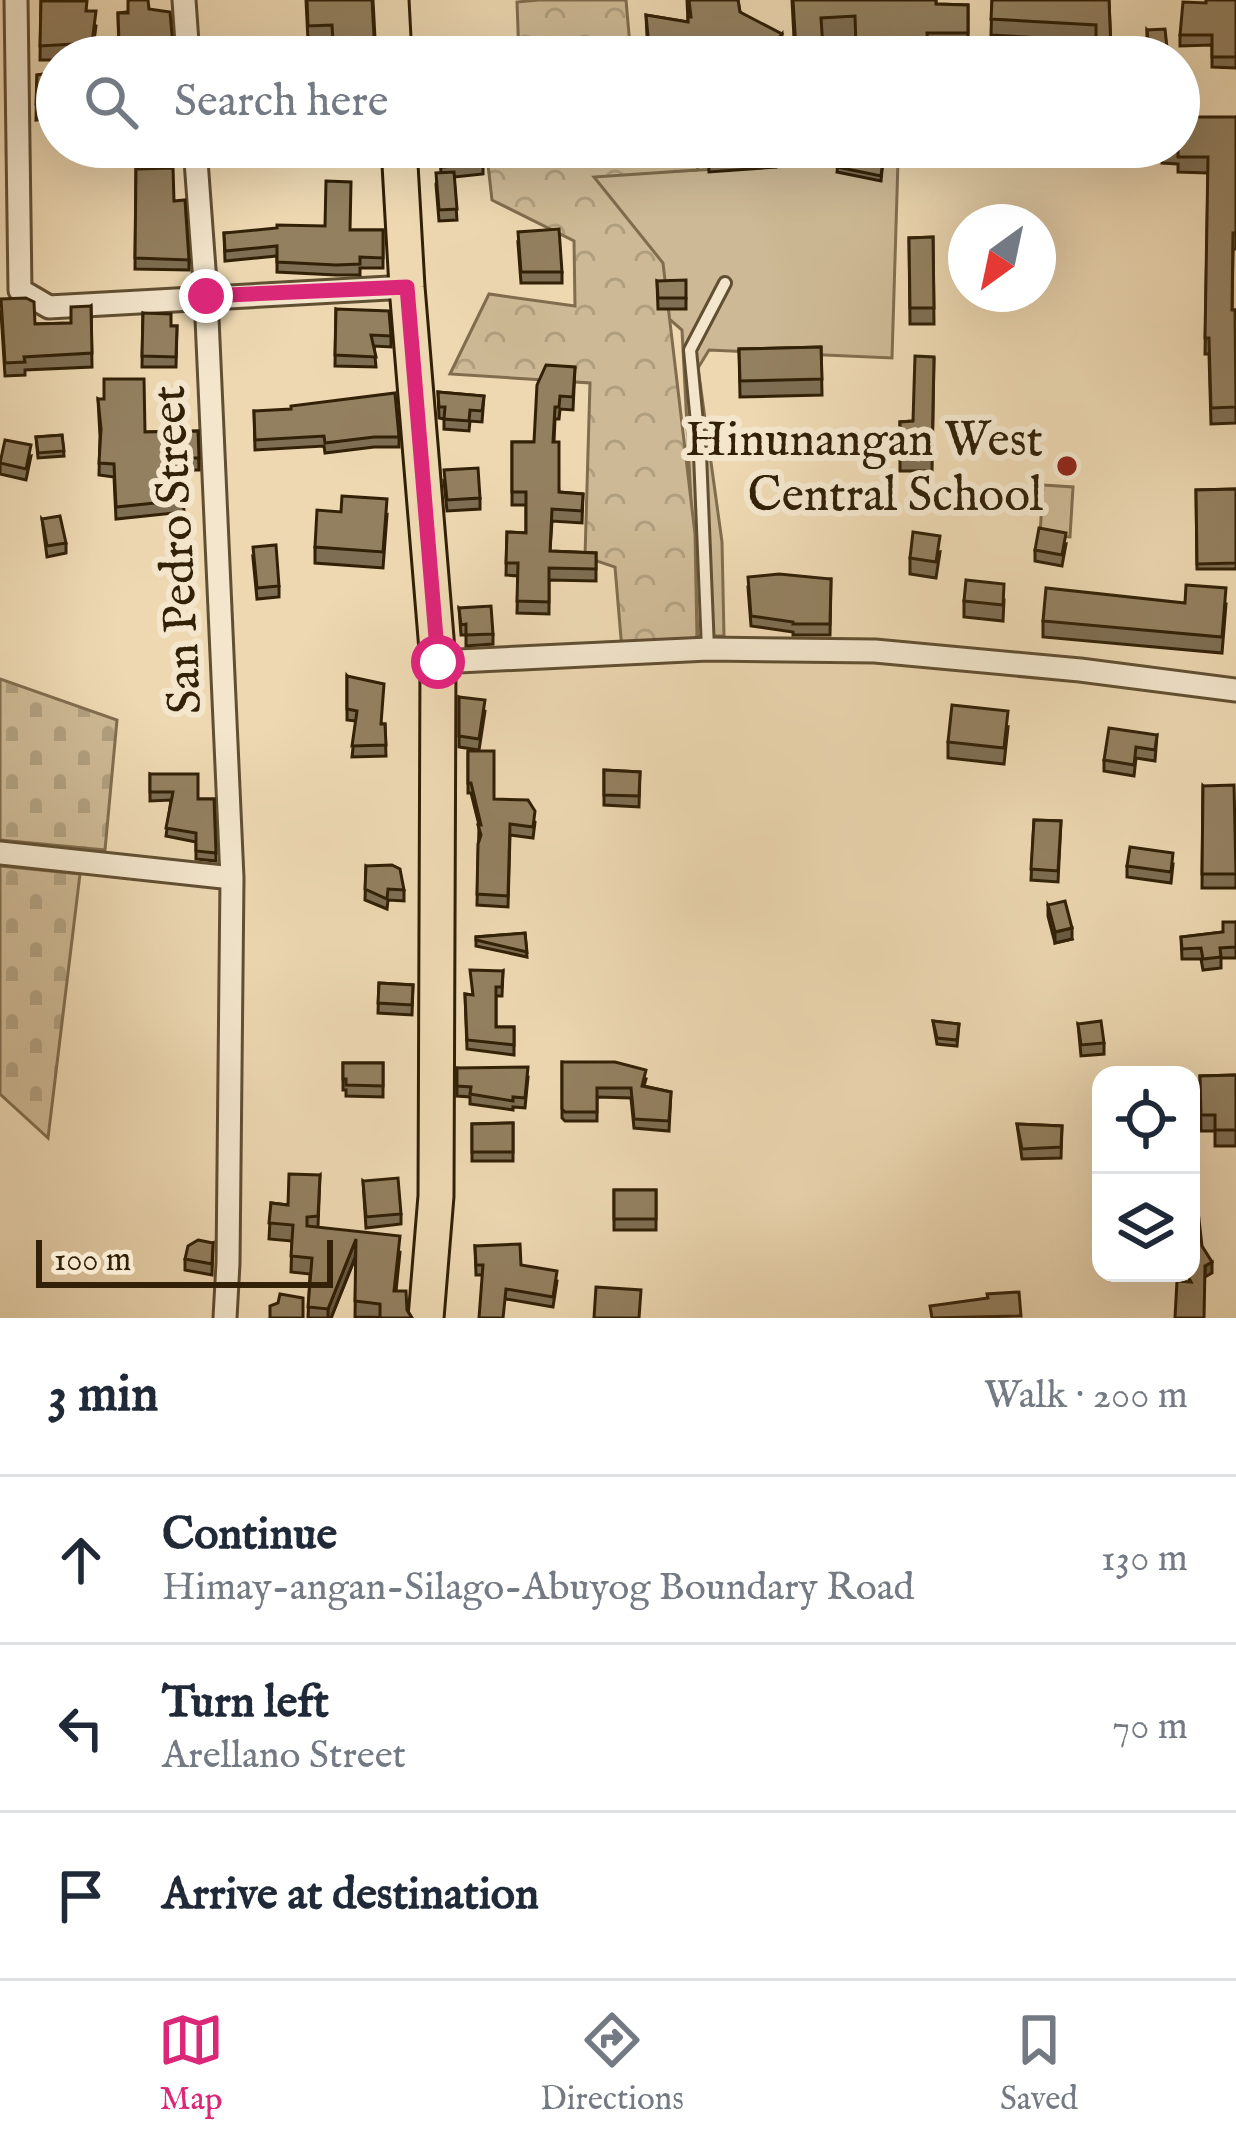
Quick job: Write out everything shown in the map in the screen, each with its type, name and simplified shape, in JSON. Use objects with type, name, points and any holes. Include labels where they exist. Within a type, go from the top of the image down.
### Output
[{"type":"main road","points":[[391,0],[393,36]]},
{"type":"main road","points":[[400,168],[438,662],[436,1196],[426,1318]]},
{"type":"street","points":[[16,0],[20,290],[49,307],[407,287]]},
{"type":"street","points":[[184,0],[187,36]]},
{"type":"street","name":"San Pedro Street","points":[[197,168],[232,878],[225,1318]]},
{"type":"street","points":[[438,662],[708,649],[874,651],[1236,690]]},
{"type":"street","points":[[0,853],[232,878]]},
{"type":"lane","points":[[708,649],[700,454],[690,350],[725,283]]},
{"type":"green space","points":[[626,0],[629,36],[518,36],[517,2]]},
{"type":"green space","points":[[488,168],[698,168],[594,177],[663,263],[695,534],[697,639],[622,650],[615,567],[585,557],[590,383],[450,374],[489,294],[575,306],[574,241],[492,200]]},
{"type":"green space","points":[[898,168],[892,358],[709,350],[698,368],[722,542],[724,636],[698,636],[682,330],[608,266],[590,175]]},
{"type":"green space","points":[[1043,485],[1073,487],[1070,537],[1040,535]]},
{"type":"green space","points":[[0,679],[117,720],[105,850],[0,840]]},
{"type":"green space","points":[[0,866],[80,874],[48,1138],[0,1094]]},
{"type":"building","points":[[128,0],[148,0],[149,9],[170,12],[172,36],[119,36],[118,13],[128,13]]},
{"type":"building","points":[[307,0],[372,0],[374,36],[333,36],[332,25],[308,26]]},
{"type":"building","points":[[689,0],[738,0],[740,12],[782,34],[648,36],[646,15],[688,22]]},
{"type":"building","points":[[793,0],[936,0],[936,4],[968,5],[968,33],[856,36],[855,16],[821,18],[822,36],[795,36]]},
{"type":"building","points":[[992,0],[1109,0],[1110,36],[1096,36],[1096,25],[991,19]]},
{"type":"building","points":[[1236,0],[1236,57],[1212,57],[1212,35],[1180,35],[1183,2]]},
{"type":"building","points":[[41,1],[87,1],[86,11],[96,11],[93,36],[40,36]]},
{"type":"building","points":[[1165,29],[1166,36],[1148,36],[1147,30]]},
{"type":"building","points":[[1200,117],[1236,117],[1232,310],[1236,407],[1211,408],[1209,338],[1205,338],[1208,157],[1200,157]]},
{"type":"building","points":[[173,168],[174,201],[185,200],[189,260],[135,258],[136,169]]},
{"type":"building","points":[[842,168],[882,168],[881,176]]},
{"type":"building","points":[[454,172],[457,209],[439,210],[436,173]]},
{"type":"building","points":[[326,181],[351,182],[350,230],[383,230],[383,258],[360,257],[360,264],[336,265],[277,262],[277,246],[225,251],[224,233],[277,225],[325,226]]},
{"type":"building","points":[[559,229],[562,272],[521,272],[518,232]]},
{"type":"building","points":[[933,237],[934,308],[910,308],[909,238]]},
{"type":"building","points":[[686,280],[686,298],[658,298],[657,281]]},
{"type":"building","points":[[1,299],[34,302],[35,324],[71,323],[71,307],[91,306],[92,353],[24,357],[25,362],[5,363]]},
{"type":"building","points":[[336,309],[389,311],[391,336],[371,335],[376,357],[335,355]]},
{"type":"building","points":[[143,313],[171,314],[171,326],[177,326],[176,357],[142,356]]},
{"type":"building","points":[[821,347],[822,379],[740,381],[739,349]]},
{"type":"building","points":[[915,356],[934,357],[932,455],[900,455],[900,422],[913,421]]},
{"type":"building","points":[[546,365],[575,367],[573,397],[560,396],[559,407],[555,407],[553,442],[559,442],[559,492],[583,494],[582,511],[552,509],[550,551],[596,553],[596,569],[549,568],[549,602],[517,601],[518,563],[506,563],[507,532],[526,533],[526,492],[512,492],[512,442],[534,442],[537,385]]},
{"type":"building","points":[[104,379],[144,379],[145,432],[198,431],[199,458],[181,458],[184,500],[116,507],[114,464],[99,463],[98,399],[104,399]]},
{"type":"building","points":[[438,392],[484,396],[482,411],[470,410],[469,421],[444,419]]},
{"type":"building","points":[[395,393],[399,437],[325,443],[324,436],[255,440],[254,411]]},
{"type":"building","points":[[62,435],[64,451],[38,453],[36,437]]},
{"type":"building","points":[[5,440],[31,445],[26,469],[0,463]]},
{"type":"building","points":[[478,468],[480,498],[447,500],[444,470]]},
{"type":"building","points":[[1236,489],[1236,563],[1197,564],[1196,490]]},
{"type":"building","points":[[342,496],[387,499],[383,552],[315,547],[317,510],[341,512]]},
{"type":"building","points":[[60,516],[66,543],[47,546],[42,519]]},
{"type":"building","points":[[1039,528],[1066,533],[1062,555],[1035,550]]},
{"type":"building","points":[[913,532],[940,536],[936,562],[910,558]]},
{"type":"building","points":[[276,545],[279,586],[257,588],[253,547]]},
{"type":"building","points":[[779,574],[831,579],[830,624],[793,624],[751,616],[748,577]]},
{"type":"building","points":[[966,580],[1004,584],[1003,605],[964,601]]},
{"type":"building","points":[[1186,585],[1226,588],[1222,637],[1043,621],[1046,588],[1185,603]]},
{"type":"building","points":[[491,606],[493,634],[466,635],[459,608]]},
{"type":"building","points":[[347,676],[384,684],[381,724],[385,724],[386,745],[352,746],[357,711],[347,709]]},
{"type":"building","points":[[459,697],[485,700],[479,739],[459,736]]},
{"type":"building","points":[[952,705],[1008,711],[1004,748],[948,742]]},
{"type":"building","points":[[1109,728],[1157,735],[1155,750],[1136,747],[1134,765],[1104,760]]},
{"type":"building","points":[[468,751],[494,751],[494,799],[528,800],[535,811],[533,827],[510,824],[508,896],[477,894],[481,825],[468,783]]},
{"type":"building","points":[[604,770],[640,772],[639,796],[604,795]]},
{"type":"building","points":[[150,774],[198,774],[198,799],[214,799],[216,853],[196,851],[196,833],[166,828],[173,792],[150,792]]},
{"type":"building","points":[[1234,785],[1236,874],[1202,874],[1203,786]]},
{"type":"building","points":[[1034,820],[1061,821],[1058,871],[1031,869]]},
{"type":"building","points":[[1130,847],[1173,853],[1171,872],[1127,866]]},
{"type":"building","points":[[366,866],[400,869],[404,890],[388,889],[387,899],[365,889]]},
{"type":"building","points":[[1065,901],[1072,928],[1055,932],[1048,905]]},
{"type":"building","points":[[1223,922],[1236,922],[1236,947],[1220,948],[1221,957],[1203,959],[1201,948],[1182,949],[1181,937],[1223,932]]},
{"type":"building","points":[[525,933],[527,952],[476,940],[476,937]]},
{"type":"building","points":[[470,970],[503,971],[502,987],[496,987],[496,1027],[514,1027],[514,1045],[467,1040],[465,994],[473,995]]},
{"type":"building","points":[[379,983],[413,985],[412,1005],[378,1003]]},
{"type":"building","points":[[933,1021],[959,1024],[957,1040],[937,1038]]},
{"type":"building","points":[[1101,1021],[1104,1043],[1081,1045],[1078,1024]]},
{"type":"building","points":[[562,1062],[615,1062],[646,1070],[642,1086],[671,1092],[669,1121],[634,1119],[631,1088],[597,1088],[597,1112],[565,1112]]},
{"type":"building","points":[[343,1063],[383,1063],[383,1086],[346,1085]]},
{"type":"building","points":[[528,1067],[525,1098],[513,1097],[513,1101],[470,1094],[471,1087],[457,1086],[457,1068]]},
{"type":"building","points":[[1236,1075],[1236,1130],[1215,1130],[1215,1115],[1201,1115],[1200,1076]]},
{"type":"building","points":[[513,1123],[513,1152],[472,1152],[472,1124]]},
{"type":"building","points":[[1017,1124],[1062,1126],[1061,1147],[1022,1149]]},
{"type":"building","points":[[289,1174],[320,1175],[318,1216],[307,1217],[307,1226],[400,1236],[394,1291],[406,1291],[412,1318],[380,1318],[380,1304],[355,1301],[356,1239],[328,1309],[308,1307],[312,1258],[291,1256],[293,1225],[269,1223],[271,1203],[288,1205]]},
{"type":"building","points":[[398,1178],[401,1214],[366,1217],[363,1181]]},
{"type":"building","points":[[614,1190],[656,1190],[656,1219],[614,1219]]},
{"type":"building","points":[[1200,1228],[1202,1246],[1212,1262],[1205,1266],[1204,1318],[1175,1318],[1177,1282],[1200,1282]]},
{"type":"building","points":[[198,1240],[213,1243],[212,1264],[185,1259],[188,1246]]},
{"type":"building","points":[[520,1244],[521,1265],[557,1271],[553,1297],[506,1289],[503,1318],[479,1318],[483,1265],[476,1265],[475,1246]]},
{"type":"building","points":[[596,1287],[641,1290],[639,1318],[594,1318]]},
{"type":"building","points":[[1019,1292],[1021,1316],[932,1318],[930,1306]]},
{"type":"building","points":[[280,1294],[303,1298],[303,1318],[270,1318],[270,1306],[278,1303]]},
{"type":"place","name":"Hinunangan West Central School","points":[[1067,466]]},
{"type":"route","points":[[206,296],[407,287],[438,662]]}]
